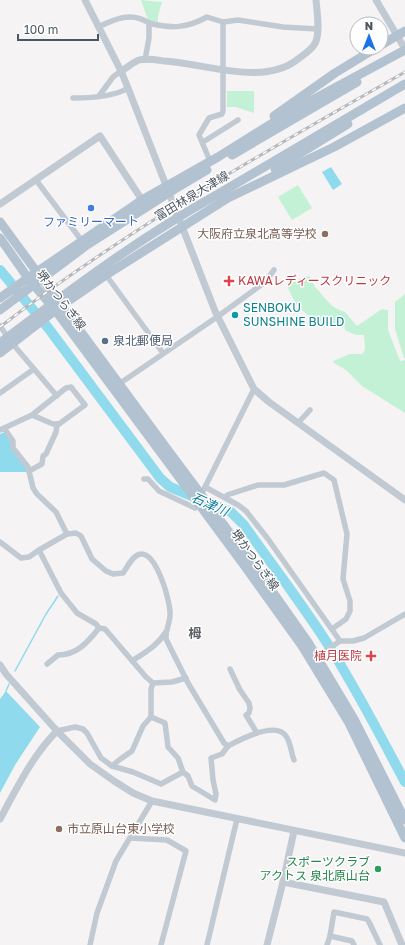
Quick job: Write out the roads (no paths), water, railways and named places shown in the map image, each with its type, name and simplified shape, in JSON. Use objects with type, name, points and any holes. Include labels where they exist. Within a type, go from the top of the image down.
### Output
[{"type":"main road","points":[[389,40],[401,33]]},
{"type":"main road","points":[[1,297],[142,200],[404,48]]},
{"type":"main road","name":"富田林泉大津線","points":[[0,310],[87,245],[207,170],[405,54]]},
{"type":"main road","points":[[214,159],[335,73],[363,56]]},
{"type":"main road","name":"富田林泉大津線","points":[[0,343],[102,267],[188,211],[224,195],[405,84]]},
{"type":"main road","points":[[0,353],[106,275],[181,227],[224,195],[334,147],[405,108]]},
{"type":"main road","name":"堺かつらぎ線","points":[[0,222],[37,272],[56,311],[183,483],[200,497],[212,511],[250,560],[296,624],[354,719],[405,820]]},
{"type":"main road","name":"堺かつらぎ線","points":[[0,238],[26,279],[56,311],[119,384],[200,497],[281,616],[317,657],[405,838]]},
{"type":"street","points":[[84,0],[121,71],[217,317],[254,389],[269,402],[405,500]]},
{"type":"street","points":[[99,96],[113,77],[140,60],[178,62],[224,71],[266,72],[292,65],[314,46],[317,29],[316,0]]},
{"type":"street","points":[[378,1],[401,33],[404,48]]},
{"type":"street","points":[[98,27],[125,17],[139,18],[149,23],[161,26],[184,27],[207,17],[223,22],[238,20],[283,27],[317,29]]},
{"type":"street","points":[[214,159],[199,135],[209,118],[222,114],[223,111],[223,22]]},
{"type":"street","points":[[145,60],[149,38],[149,23]]},
{"type":"street","points":[[73,98],[88,98],[120,93],[128,88]]},
{"type":"street","points":[[202,142],[235,120]]},
{"type":"street","points":[[0,204],[100,136],[142,200]]},
{"type":"street","points":[[36,180],[82,241]]},
{"type":"street","points":[[119,384],[217,317],[265,282],[274,270]]},
{"type":"street","points":[[106,275],[163,353]]},
{"type":"street","points":[[0,326],[12,343],[57,396]]},
{"type":"street","points":[[0,393],[34,369]]},
{"type":"street","points":[[32,415],[53,424],[59,424],[85,405],[71,387],[66,388],[32,415],[2,429],[13,441],[13,448],[28,467],[33,488],[37,494],[56,512],[67,534]]},
{"type":"street","points":[[200,497],[254,389]]},
{"type":"street","points":[[298,423],[310,410]]},
{"type":"street","points":[[29,471],[42,464],[43,456],[46,454],[56,432],[57,424]]},
{"type":"street","points":[[226,498],[227,495],[258,485],[284,485],[324,473],[334,480],[347,534],[343,579],[350,601],[350,611],[346,619],[332,629]]},
{"type":"street","points":[[144,479],[148,479],[159,491],[164,494],[226,498],[246,511],[332,629],[339,642]]},
{"type":"street","points":[[0,542],[21,558],[29,558],[39,550],[67,534],[76,533],[81,536],[92,559],[106,571],[113,574],[123,573],[136,555],[147,555],[152,559],[161,577],[169,604],[170,615],[162,639],[132,661]]},
{"type":"street","points":[[39,550],[61,593],[77,613],[96,624],[99,628],[105,629],[146,677],[154,683],[172,682],[186,678]]},
{"type":"street","points":[[317,657],[339,642],[353,641],[364,638],[405,614]]},
{"type":"street","points":[[48,664],[58,655],[67,655],[85,645],[99,628]]},
{"type":"street","points":[[165,633],[169,646],[186,678],[224,743],[228,746]]},
{"type":"street","points":[[0,665],[6,674],[57,731],[90,764],[105,776],[133,793],[152,801],[405,853]]},
{"type":"street","points":[[230,669],[240,690],[249,703],[250,708],[246,716],[257,733]]},
{"type":"street","points":[[112,766],[132,751],[143,726],[151,717],[151,689],[154,683]]},
{"type":"street","points":[[151,717],[165,723],[168,747],[178,758],[183,772],[188,776],[192,786],[215,800],[216,794],[211,758],[222,754],[228,746],[257,733],[268,730],[276,730],[285,734],[294,760]]},
{"type":"street","points":[[0,819],[28,768],[46,742],[57,731],[75,727],[83,729],[87,733],[101,758],[112,766],[133,772],[161,784],[183,772]]},
{"type":"street","points":[[90,945],[97,913],[116,861],[152,801]]},
{"type":"street","points":[[207,945],[237,819]]},
{"type":"street","points":[[267,945],[294,831]]},
{"type":"street","points":[[130,838],[167,840],[186,851],[161,945]]},
{"type":"street","points":[[283,882],[384,902],[402,945]]},
{"type":"street","points":[[327,945],[334,912],[367,919],[370,922],[380,945]]},
{"type":"street","points":[[330,936],[352,941],[354,945]]},
{"type":"water","points":[[331,167],[342,184],[333,190],[322,172]]},
{"type":"water","points":[[5,432],[26,469],[26,472],[0,472],[0,434]]},
{"type":"water","points":[[6,691],[40,727],[15,765],[0,793],[0,699]]},
{"type":"waterway","name":"石津川","points":[[0,270],[49,329],[160,478],[170,487],[231,512],[244,525],[324,638],[362,702],[405,782]]},
{"type":"waterway","points":[[15,671],[46,614],[58,596]]},
{"type":"waterway","points":[[6,691],[9,684]]},
{"type":"railway","points":[[0,327],[48,291],[147,224],[301,131],[405,72]]},
{"type":"place","name":"ファミリーマート","points":[[91,208]]},
{"type":"place","name":"大阪府立泉北高等学校","points":[[325,234]]},
{"type":"place","name":"KAWAレディースクリニック","points":[[229,281]]},
{"type":"place","name":"SENBOKU SUNSHINE BUILD","points":[[235,315]]},
{"type":"place","name":"泉北郵便局","points":[[105,341]]},
{"type":"place","name":"植月医院","points":[[371,656]]},
{"type":"place","name":"市立原山台東小学校","points":[[59,829]]},
{"type":"place","name":"スポーツクラブ アクトス 泉北原山台","points":[[378,869]]},
{"type":"district","name":"栂","points":[[195,633]]}]
